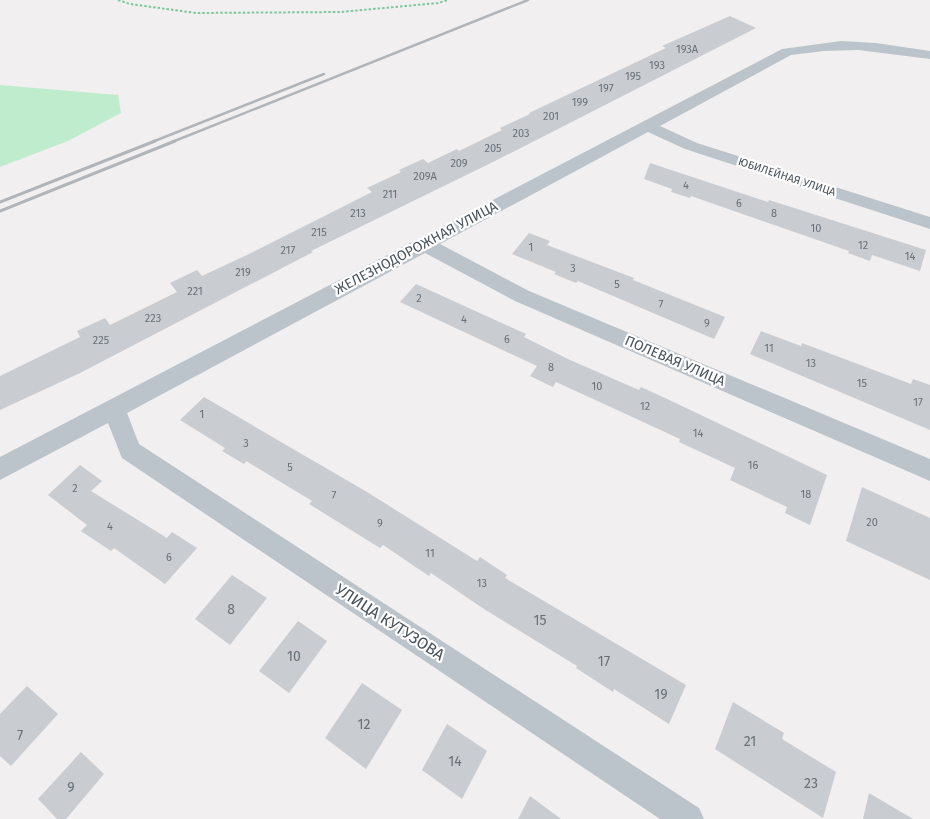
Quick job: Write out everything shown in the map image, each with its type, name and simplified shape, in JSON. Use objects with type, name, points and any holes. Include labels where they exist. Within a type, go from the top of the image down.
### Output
[{"type":"street","name":"ЖЕЛЕЗНОДОРОЖНАЯ УЛИЦА","points":[[0,469],[787,52],[838,44],[887,46],[930,55]]},
{"type":"street","name":"ЮБИЛЕЙНАЯ УЛИЦА","points":[[646,126],[691,146],[930,223]]},
{"type":"street","name":"ПОЛЕВАЯ УЛИЦА","points":[[424,244],[522,296],[930,470]]},
{"type":"street","name":"УЛИЦА КУТУЗОВА","points":[[114,408],[130,450],[688,819]]},
{"type":"path","points":[[118,0],[130,4],[196,13],[341,12],[438,3],[448,0]]},
{"type":"green space","points":[[0,85],[118,95],[121,113],[68,141],[0,167]]},
{"type":"building","points":[[730,16],[756,28],[495,161],[311,251],[313,252],[80,373],[0,410],[0,376],[80,337],[77,331],[105,318],[110,325],[177,292],[170,283],[197,270],[202,276],[249,254],[372,192],[367,188],[401,172],[399,170],[423,159],[428,163],[457,149],[459,151],[502,130],[500,128],[529,113],[666,48],[662,46]]},
{"type":"building","points":[[650,163],[768,202],[769,200],[926,250],[920,271],[872,255],[870,261],[848,253],[849,251],[691,196],[690,198],[671,192],[672,189],[644,179]]},
{"type":"building","points":[[529,233],[550,241],[547,245],[634,278],[633,280],[725,317],[714,339],[578,281],[576,283],[554,274],[556,272],[512,254]]},
{"type":"building","points":[[416,284],[526,334],[524,337],[570,360],[639,390],[641,387],[827,475],[810,525],[785,513],[787,507],[730,480],[735,468],[679,442],[680,439],[556,382],[553,387],[530,376],[537,366],[400,302]]},
{"type":"building","points":[[761,331],[801,346],[802,343],[911,384],[913,379],[930,385],[930,430],[750,354]]},
{"type":"building","points":[[204,397],[367,492],[477,561],[480,557],[507,575],[505,578],[686,685],[669,724],[614,689],[613,692],[576,668],[577,666],[484,609],[431,573],[429,576],[383,545],[380,548],[309,504],[312,501],[246,461],[244,464],[222,451],[225,448],[180,420]]},
{"type":"building","points":[[80,465],[102,481],[91,491],[167,538],[172,532],[197,548],[165,584],[114,548],[111,551],[81,531],[87,525],[48,495]]},
{"type":"building","points":[[862,487],[930,518],[930,580],[846,541]]},
{"type":"building","points":[[232,575],[267,598],[230,645],[195,619]]},
{"type":"building","points":[[298,621],[327,641],[289,693],[259,671]]},
{"type":"building","points":[[362,683],[402,710],[366,769],[325,738]]},
{"type":"building","points":[[27,686],[58,714],[11,766],[0,756],[0,714]]},
{"type":"building","points":[[733,702],[784,733],[782,739],[836,772],[823,818],[715,749]]},
{"type":"building","points":[[447,724],[487,751],[462,799],[422,770]]},
{"type":"building","points":[[81,752],[104,774],[66,819],[57,819],[38,799]]},
{"type":"building","points":[[869,793],[913,819],[863,819]]},
{"type":"building","points":[[530,796],[561,819],[518,819]]},
{"type":"railway","points":[[172,142],[528,0]]},
{"type":"railway","points":[[152,142],[324,74]]},
{"type":"railway","points":[[0,202],[155,141]]},
{"type":"railway","points":[[0,211],[175,141]]}]
